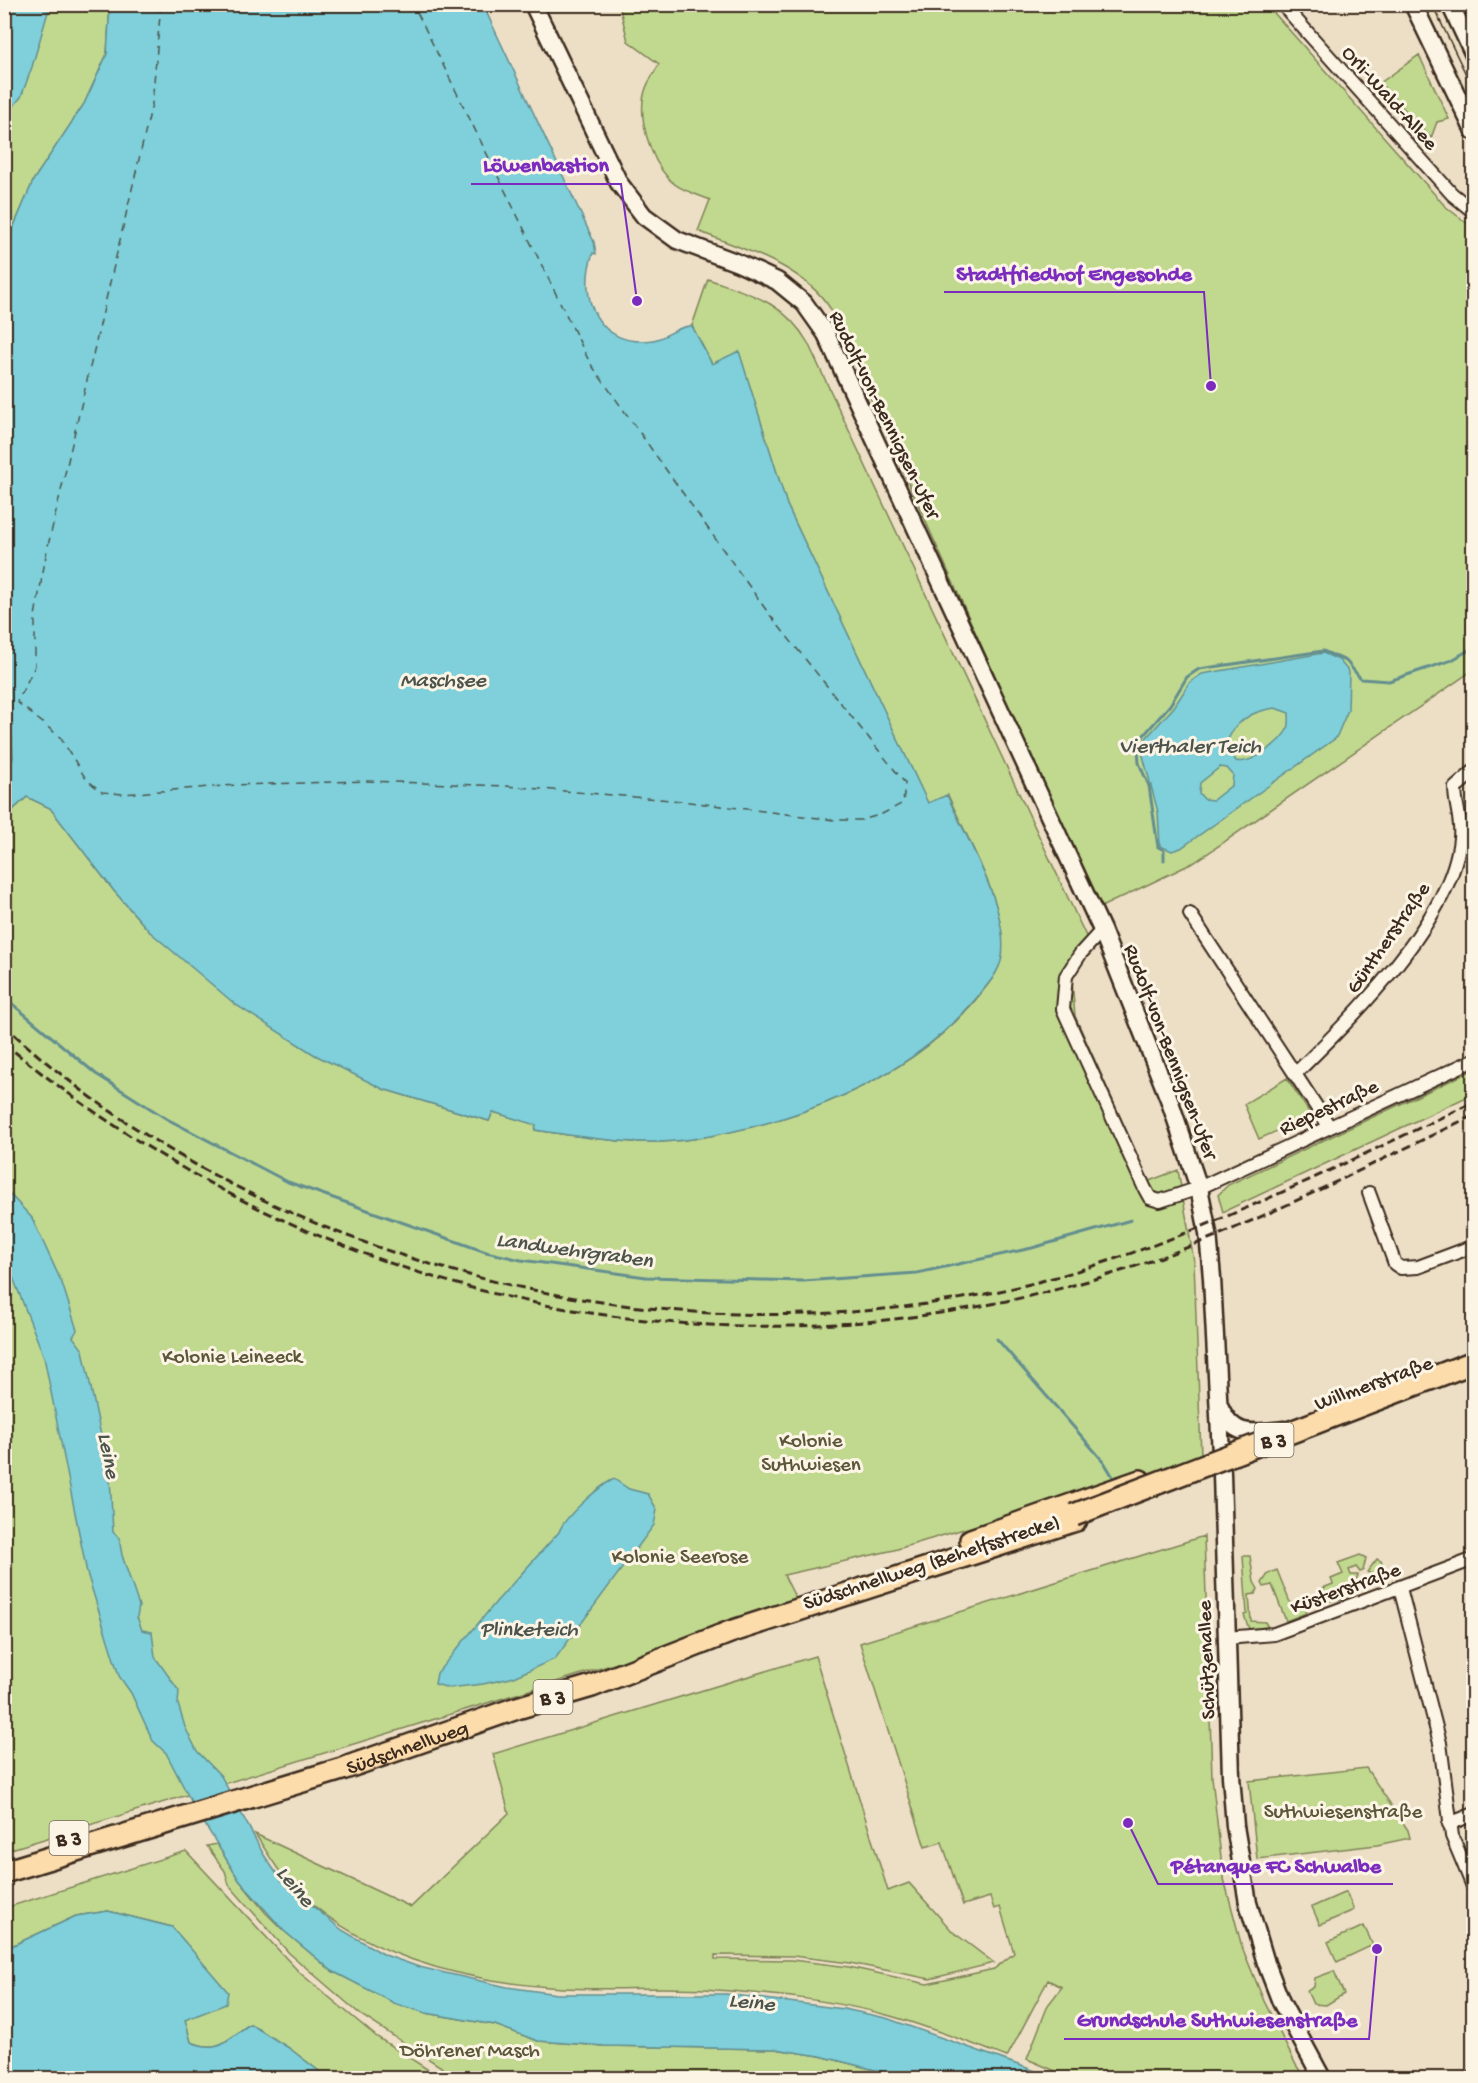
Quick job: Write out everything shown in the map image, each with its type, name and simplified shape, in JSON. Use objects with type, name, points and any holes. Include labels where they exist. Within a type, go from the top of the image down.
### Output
[{"type":"highway","name":"B 3","points":[[1075,1517],[1473,1362]]},
{"type":"highway","name":"B 3","points":[[1075,1517],[1473,1369]]},
{"type":"highway","points":[[912,1565],[962,1543],[1103,1492],[1167,1472],[1194,1471],[1221,1461]]},
{"type":"highway","name":"Südschnellweg (Behelfsstrecke)","points":[[796,1608],[912,1565],[1075,1517]]},
{"type":"highway","name":"Südschnellweg (Behelfsstrecke)","points":[[796,1608],[1075,1517]]},
{"type":"highway","name":"Südschnellweg","points":[[4,1872],[140,1824],[592,1686],[754,1621],[796,1608]]},
{"type":"highway","name":"Südschnellweg","points":[[4,1858],[140,1824]]},
{"type":"street","name":"Rudolf-von-Bennigsen-Ufer","points":[[533,4],[619,183],[644,216],[660,230],[677,240],[738,263],[777,281],[815,315],[831,345],[1169,1099],[1199,1188],[1206,1223]]},
{"type":"street","name":"Orli-Wald-Allee","points":[[1282,4],[1452,194],[1473,212]]},
{"type":"street","points":[[1413,4],[1473,131]]},
{"type":"street","points":[[1450,4],[1473,55]]},
{"type":"street","name":"Güntherstraße","points":[[1295,1074],[1356,1014],[1430,916],[1446,888],[1460,839],[1460,817],[1455,788],[1473,771]]},
{"type":"street","points":[[1190,914],[1329,1126]]},
{"type":"street","name":"Rudolf-von-Bennigsen-Ufer","points":[[1097,935],[1066,976],[1063,1010],[1150,1198],[1160,1201],[1199,1188]]},
{"type":"street","name":"Riepestraße","points":[[1199,1188],[1473,1060]]},
{"type":"street","points":[[1369,1193],[1395,1264],[1401,1268],[1418,1267],[1473,1246]]},
{"type":"street","name":"Schützenallee","points":[[1206,1223],[1221,1461],[1233,1805],[1248,1903],[1266,1963],[1281,2002],[1322,2079]]},
{"type":"street","name":"Willmerstraße","points":[[1221,1461],[1473,1369]]},
{"type":"street","points":[[1218,1404],[1232,1425],[1249,1433],[1318,1426]]},
{"type":"street","name":"Küsterstraße","points":[[1226,1638],[1274,1634],[1473,1559]]},
{"type":"street","points":[[1401,1588],[1440,1743],[1449,1824],[1473,1889]]},
{"type":"street","points":[[1449,1824],[1473,1814]]},
{"type":"green space","points":[[5,5],[110,5],[107,54],[84,104],[34,179],[5,247]]},
{"type":"green space","points":[[619,5],[1267,5],[1445,206],[1473,228],[1473,670],[1195,862],[1099,908],[830,308],[804,280],[788,269],[698,231],[710,200],[673,183],[656,160],[644,123],[643,99],[646,88],[659,64],[628,41]]},
{"type":"green space","points":[[1419,55],[1449,119],[1437,122],[1431,138],[1380,83]]},
{"type":"green space","points":[[708,279],[752,295],[777,308],[799,329],[808,343],[1091,947],[1076,968],[1072,981],[1075,1016],[1149,1181],[1178,1170],[1194,1261],[1201,1455],[1164,1469],[894,1550],[784,1575],[800,1607],[5,1851],[5,817],[27,797],[50,808],[114,891],[150,932],[383,1089],[489,1121],[493,1112],[537,1125],[535,1130],[634,1142],[673,1141],[731,1132],[808,1110],[881,1077],[915,1055],[946,1031],[973,1003],[1000,963],[1002,938],[999,918],[985,875],[948,795],[928,804],[787,505],[739,352],[712,364],[692,326]]},
{"type":"green space","points":[[4,697],[10,718],[12,738],[11,759],[5,780]]},
{"type":"green space","points":[[1473,1070],[1473,1094],[1223,1212],[1218,1195],[1228,1185]]},
{"type":"green space","points":[[1287,1078],[1309,1112],[1308,1117],[1259,1139],[1244,1104]]},
{"type":"green space","points":[[1204,1536],[1212,1777],[1223,1875],[1242,1947],[1264,2001],[1296,2065],[1305,2078],[1072,2078],[1027,2059],[1048,2005],[1062,1987],[1048,1980],[1007,2057],[902,2019],[802,1998],[697,1989],[562,1988],[525,1985],[449,1971],[412,1960],[344,1927],[313,1905],[286,1879],[255,1834],[411,1907],[509,1813],[493,1754],[815,1656],[888,1891],[909,1883],[953,1932],[994,1963],[930,1979],[850,1963],[793,1956],[715,1955],[715,1959],[792,1960],[849,1967],[927,1984],[994,1969],[1014,1953],[1000,1907],[994,1909],[990,1897],[963,1905],[942,1842],[925,1847],[860,1643]]},
{"type":"green space","points":[[1360,1555],[1366,1558],[1363,1571],[1360,1572],[1356,1567],[1349,1570],[1351,1575],[1358,1575],[1352,1592],[1343,1595],[1342,1599],[1329,1601],[1323,1588],[1333,1584],[1331,1579],[1343,1574],[1338,1563]]},
{"type":"green space","points":[[1243,1556],[1250,1556],[1254,1582],[1258,1589],[1255,1594],[1249,1595],[1251,1621],[1265,1622],[1268,1627],[1249,1629],[1244,1615],[1247,1614]]},
{"type":"green space","points":[[1377,1559],[1381,1561],[1388,1578],[1384,1580],[1367,1572]]},
{"type":"green space","points":[[1277,1570],[1291,1605],[1301,1601],[1306,1613],[1286,1621],[1272,1585],[1264,1587],[1262,1583],[1268,1574]]},
{"type":"green space","name":"Suthwiesenstraße","points":[[1366,1768],[1408,1830],[1410,1838],[1377,1845],[1257,1859],[1249,1781]]},
{"type":"green space","name":"Döhrener Masch","points":[[217,1844],[239,1880],[265,1912],[332,1971],[426,2013],[495,2025],[538,2041],[604,2046],[775,2049],[820,2056],[907,2078],[458,2078],[361,2015],[289,1953],[229,1885],[225,1871],[207,1846]]},
{"type":"green space","points":[[186,1851],[300,1973],[377,2037],[441,2078],[328,2078],[289,2048],[250,2024],[216,2046],[191,2042],[185,2020],[201,2013],[172,1927],[108,1911],[76,1916],[5,1949],[5,1908]]},
{"type":"green space","points":[[1346,1892],[1354,1910],[1320,1925],[1312,1907]]},
{"type":"green space","points":[[1364,1926],[1373,1945],[1337,1962],[1328,1942]]},
{"type":"green space","points":[[1334,1971],[1344,1994],[1326,2005],[1313,2004],[1307,1991],[1314,1987],[1315,1978]]},
{"type":"water","points":[[5,4],[50,5],[21,97],[12,108],[11,129],[5,141]]},
{"type":"water","name":"Maschsee","points":[[110,4],[483,5],[594,242],[596,254],[593,253],[588,286],[590,302],[596,316],[606,328],[618,336],[634,341],[658,339],[682,327],[692,326],[712,364],[739,351],[787,505],[928,803],[947,795],[985,874],[999,918],[1002,938],[1002,957],[998,969],[973,1002],[946,1030],[915,1055],[881,1076],[808,1110],[731,1132],[693,1139],[634,1142],[575,1136],[535,1130],[536,1125],[493,1112],[489,1121],[383,1089],[315,1055],[236,1005],[150,932],[114,891],[50,808],[27,797],[5,817],[5,780],[13,758],[11,721],[4,697],[5,247],[34,179],[84,104],[107,54]]},
{"type":"water","name":"Vierthaler Teich","points":[[1323,653],[1339,660],[1349,672],[1348,710],[1336,738],[1181,848],[1172,851],[1160,846],[1158,812],[1142,752],[1147,737],[1174,707],[1190,682],[1202,674]],"holes":[[[1275,708],[1289,713],[1289,726],[1284,734],[1273,746],[1258,756],[1250,760],[1236,761],[1226,745],[1233,730],[1251,715]],[[1220,767],[1227,768],[1233,775],[1232,785],[1213,800],[1204,799],[1199,793],[1200,783]]]},
{"type":"water","name":"Leine","points":[[5,1189],[32,1218],[62,1283],[77,1330],[73,1337],[83,1350],[110,1478],[113,1532],[119,1538],[122,1555],[139,1606],[137,1617],[142,1630],[152,1632],[155,1657],[179,1691],[178,1704],[185,1727],[197,1751],[221,1776],[264,1855],[281,1880],[342,1930],[385,1955],[419,1967],[507,1987],[557,1994],[726,1994],[844,2009],[886,2018],[1055,2078],[907,2078],[820,2056],[775,2049],[604,2046],[538,2041],[495,2025],[426,2013],[396,2004],[332,1971],[284,1931],[239,1880],[193,1805],[166,1753],[153,1741],[131,1693],[119,1676],[87,1573],[44,1357],[5,1257]]},
{"type":"water","name":"Plinketeich","points":[[614,1479],[629,1489],[648,1494],[657,1510],[654,1525],[555,1659],[511,1678],[483,1684],[449,1688],[435,1684],[437,1673],[496,1602],[559,1532],[568,1518],[591,1495]]},
{"type":"water","points":[[108,1911],[172,1927],[228,1992],[226,2004],[185,2020],[191,2042],[216,2046],[250,2024],[289,2048],[328,2078],[5,2078],[5,1949],[76,1916]]},
{"type":"waterway","name":"Landwehrgraben","points":[[1164,860],[1164,850],[1158,847],[1149,786],[1139,763],[1138,750],[1144,735],[1170,705],[1187,677],[1199,669],[1323,651],[1346,661],[1361,679],[1389,681],[1452,660],[1474,647]]},
{"type":"waterway","name":"Landwehrgraben","points":[[4,997],[96,1074],[167,1119],[288,1182],[486,1252],[521,1260],[646,1277],[803,1281],[917,1273],[1032,1248],[1131,1220]]},
{"type":"waterway","points":[[997,1339],[1104,1462],[1113,1477]]},
{"type":"ferry route","points":[[161,4],[152,104],[47,550],[35,616],[35,666],[17,702],[60,737],[86,779],[102,792],[123,794],[236,785],[365,781],[506,786],[682,801],[834,820],[862,820],[882,814],[903,803],[905,783],[769,614],[590,363],[413,4]]},
{"type":"tram line","points":[[1432,4],[1474,91]]},
{"type":"railway","points":[[4,1025],[110,1111],[227,1182],[354,1238],[487,1280],[624,1305],[763,1315],[900,1307],[1034,1283],[1091,1267],[1258,1203],[1474,1102]]},
{"type":"railway","points":[[4,1043],[123,1131],[249,1204],[380,1260],[516,1299],[656,1321],[799,1326],[943,1313],[1088,1281],[1236,1228],[1474,1115]]},
{"type":"place","name":"Löwenbastion","points":[[637,301]]},
{"type":"place","name":"Stadtfriedhof Engesohde","points":[[1211,386]]},
{"type":"place","name":"Pétanque FC Schwalbe","points":[[1128,1823]]},
{"type":"place","name":"Grundschule Suthwiesenstraße","points":[[1377,1949]]},
{"type":"park label","name":"Kolonie Leineeck","points":[[232,1355]]},
{"type":"park label","name":"Kolonie Suthwiesen","points":[[811,1451]]},
{"type":"park label","name":"Kolonie Seerose","points":[[680,1555]]}]
